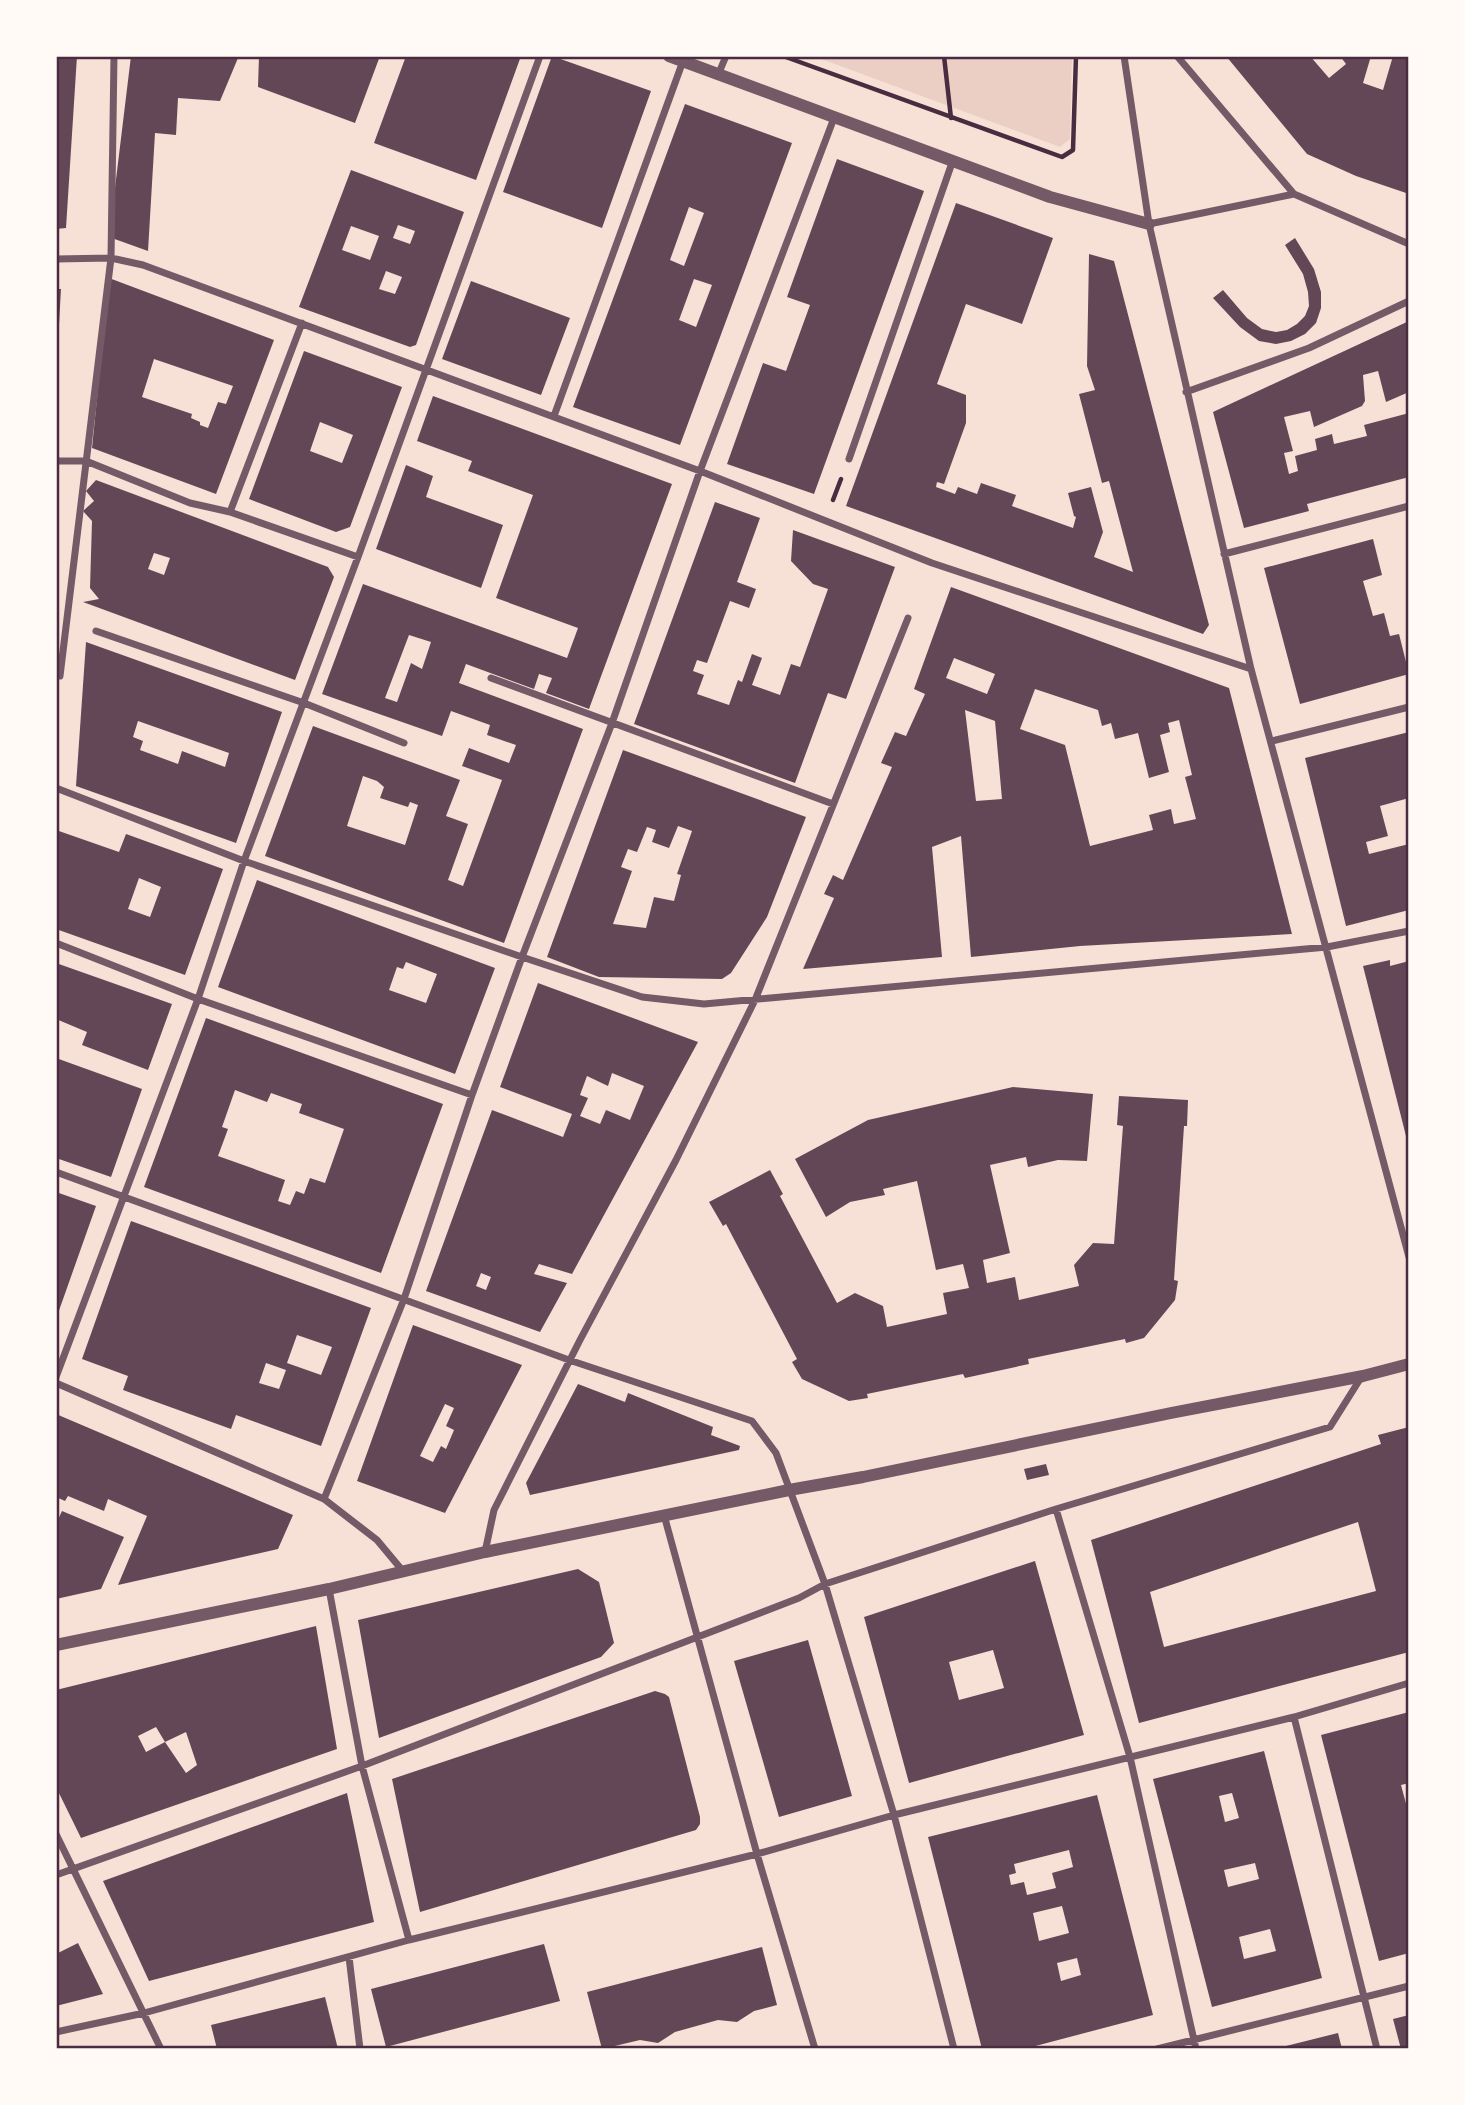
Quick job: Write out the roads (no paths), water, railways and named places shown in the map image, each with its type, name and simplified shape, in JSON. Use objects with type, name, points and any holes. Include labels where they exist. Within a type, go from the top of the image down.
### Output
[{"type":"street","points":[[60,676],[111,258],[114,56]]},
{"type":"street","points":[[56,1377],[198,999],[244,861],[540,56]]},
{"type":"street","points":[[669,56],[1050,197],[1149,224],[1294,194]]},
{"type":"street","points":[[718,75],[726,56]]},
{"type":"street","points":[[1124,56],[1149,224],[1251,669],[1409,1257]]},
{"type":"street","points":[[1177,56],[1294,194],[1409,244]]},
{"type":"street","points":[[554,416],[683,61]]},
{"type":"street","points":[[324,1499],[404,1299],[472,1095],[522,957],[612,723],[700,471],[834,118]]},
{"type":"street","points":[[849,459],[953,160]]},
{"type":"street","points":[[56,259],[111,258],[143,265],[700,471],[932,563],[1251,669]]},
{"type":"street","points":[[1186,392],[1309,348],[1409,301]]},
{"type":"street","points":[[230,512],[302,323]]},
{"type":"street","points":[[56,461],[86,461],[190,503],[230,512],[358,557]]},
{"type":"street","points":[[1224,554],[1409,506]]},
{"type":"street","points":[[485,1552],[494,1510],[569,1360],[676,1160],[755,1000],[908,618]]},
{"type":"street","points":[[96,631],[304,703],[404,743]]},
{"type":"street","points":[[492,678],[833,804]]},
{"type":"street","points":[[1272,741],[1409,707]]},
{"type":"street","points":[[56,788],[244,861],[642,997],[704,1003],[755,1000],[1327,947],[1409,931]]},
{"type":"street","points":[[56,943],[198,999],[472,1095]]},
{"type":"street","points":[[56,1172],[569,1360],[752,1421],[775,1453],[825,1584],[894,1815],[954,2049]]},
{"type":"street","points":[[56,1645],[330,1589],[485,1552],[1363,1376],[1409,1364]]},
{"type":"street","points":[[56,1875],[362,1766],[799,1598],[825,1584],[1055,1509],[1330,1427],[1363,1376]]},
{"type":"street","points":[[56,1383],[324,1499],[377,1540],[402,1570]]},
{"type":"street","points":[[1055,1509],[1130,1757],[1196,2049]]},
{"type":"street","points":[[664,1516],[693,1637],[815,2049]]},
{"type":"street","points":[[330,1589],[362,1766],[409,1940]]},
{"type":"street","points":[[56,2032],[144,2013],[409,1940],[757,1854],[894,1815],[1294,1717],[1409,1683]]},
{"type":"street","points":[[1294,1717],[1377,2049]]},
{"type":"street","points":[[56,1834],[161,2049]]},
{"type":"street","points":[[349,1956],[360,2049]]},
{"type":"street","points":[[1157,2049],[1409,1986]]}]
